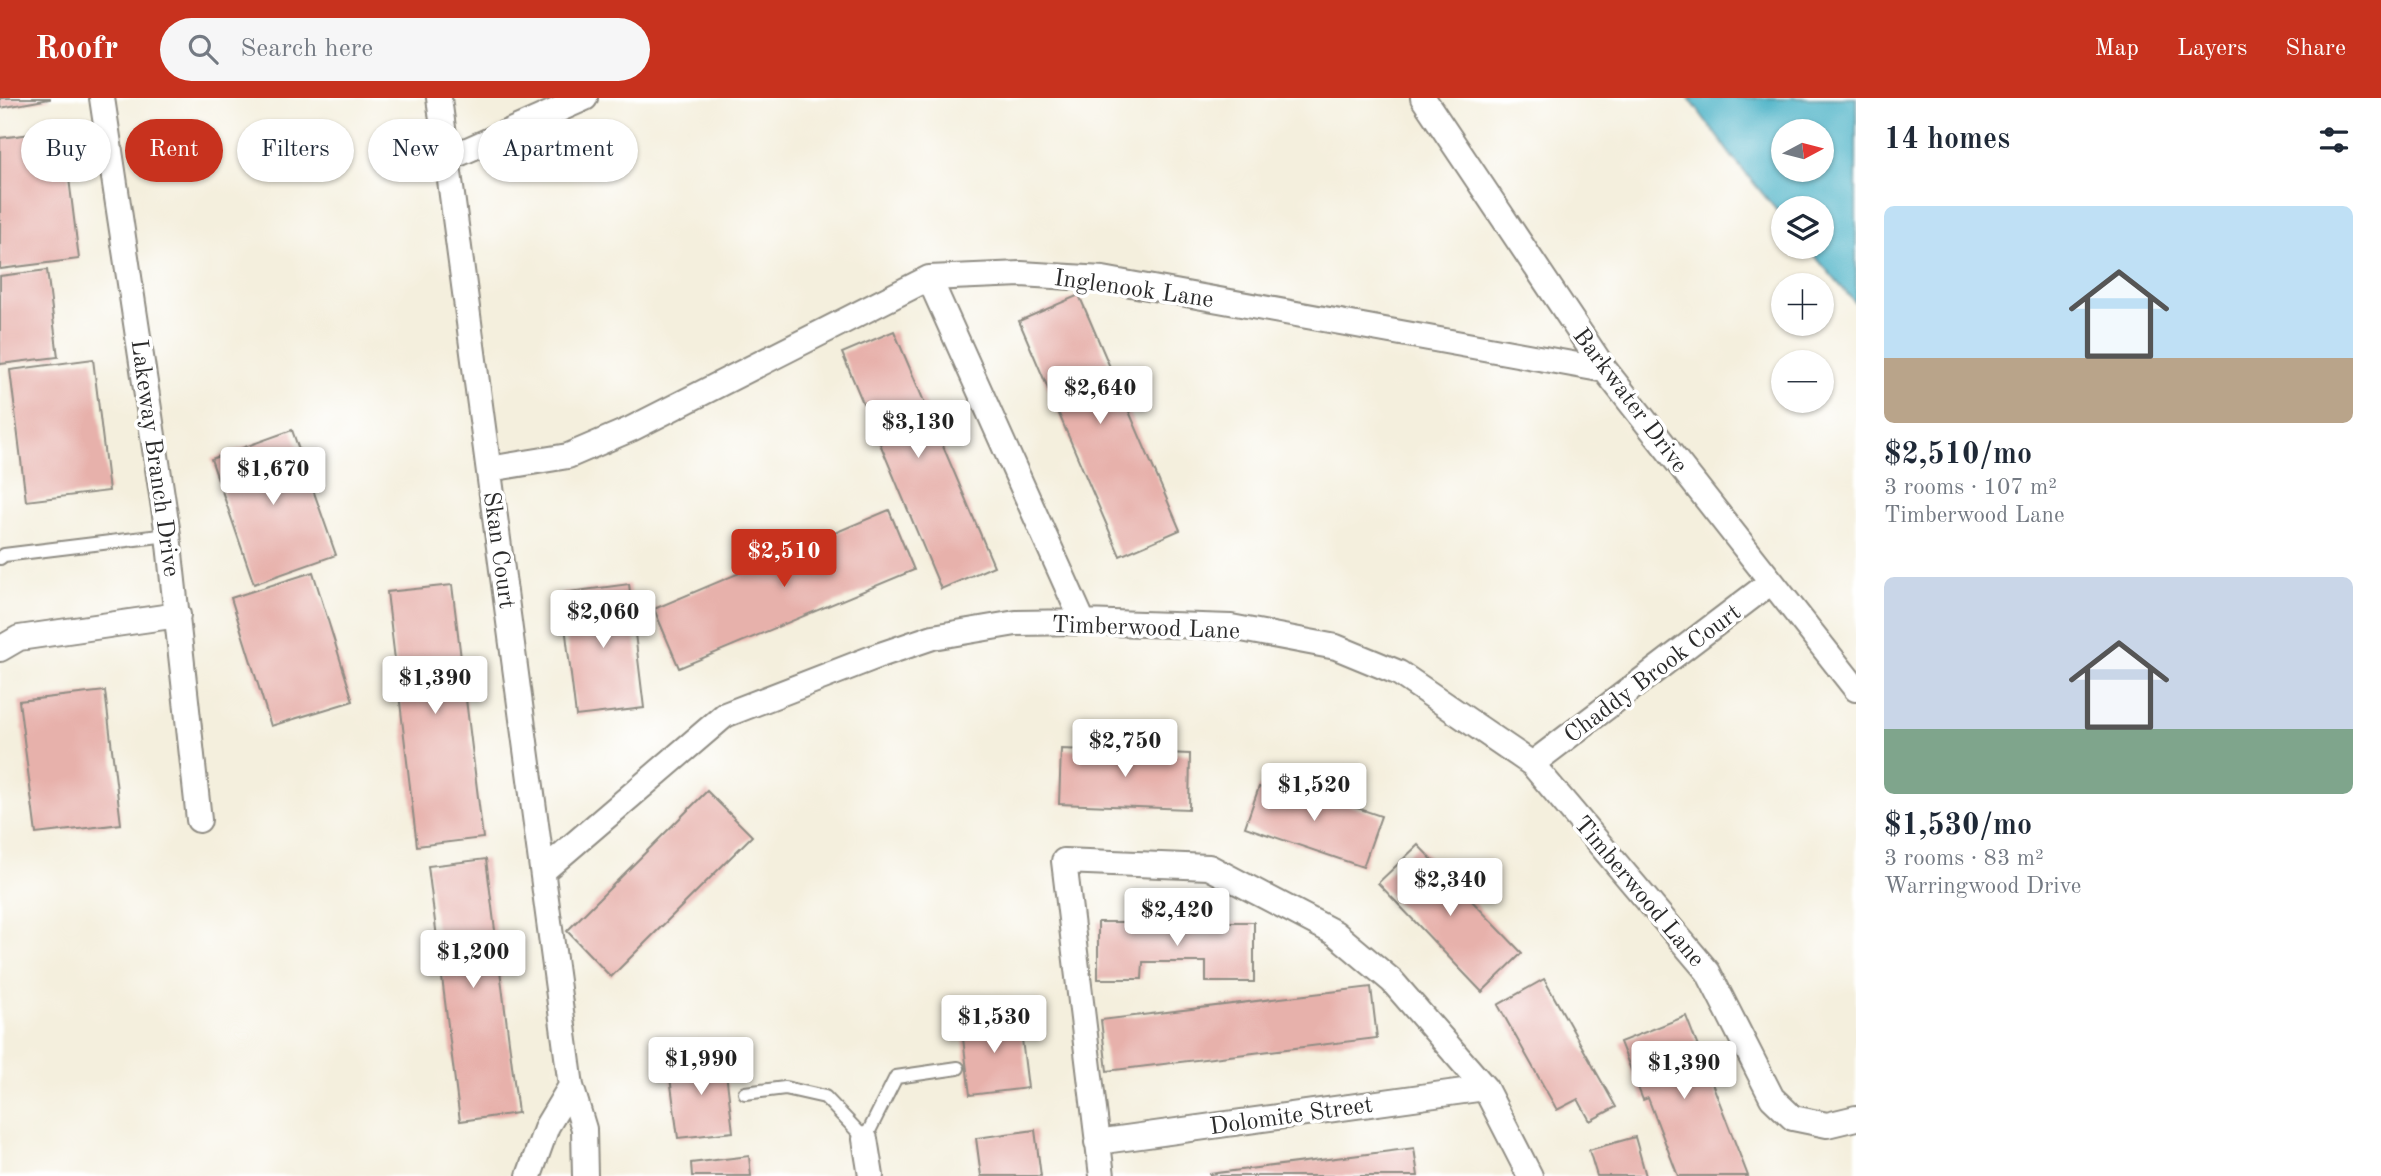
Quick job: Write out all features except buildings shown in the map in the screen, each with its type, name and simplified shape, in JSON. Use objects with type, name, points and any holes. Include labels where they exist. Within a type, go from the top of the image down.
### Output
[{"type":"street","name":"Lakeway Branch Drive","points":[[102,98],[168,535],[199,820]]},
{"type":"street","name":"Skan Court","points":[[439,98],[442,119]]},
{"type":"street","points":[[464,151],[585,98]]},
{"type":"street","name":"Barkwater Drive","points":[[1423,98],[1605,370],[1856,689]]},
{"type":"street","name":"Skan Court","points":[[450,182],[571,1086],[584,1129],[585,1176]]},
{"type":"street","name":"Inglenook Lane","points":[[489,469],[568,456],[631,429],[929,278],[1021,274],[1103,279],[1605,370]]},
{"type":"street","points":[[929,278],[1083,622]]},
{"type":"street","name":"Chaddy Brook Court","points":[[1532,764],[1772,582]]},
{"type":"street","points":[[0,649],[19,638],[178,615]]},
{"type":"street","name":"Timberwood Lane","points":[[542,871],[725,715],[880,655],[933,637],[1016,623],[1083,622],[1231,627],[1336,647],[1399,673],[1532,764],[1708,972],[1772,1098],[1793,1118],[1827,1125],[1856,1118]]},
{"type":"street","points":[[1102,1176],[1064,861],[1209,867],[1335,933],[1392,981],[1485,1088],[1530,1176]]},
{"type":"street","points":[[529,1176],[547,1126],[571,1086]]},
{"type":"street","name":"Dolomite Street","points":[[1097,1142],[1485,1088]]},
{"type":"street","points":[[865,1139],[871,1176]]},
{"type":"lane","points":[[0,558],[4,555],[168,535]]},
{"type":"lane","points":[[745,1093],[785,1088],[825,1097],[865,1139],[896,1077],[957,1068]]},
{"type":"water","points":[[1689,98],[1856,98],[1856,304],[1834,278],[1834,273],[1829,273],[1817,259],[1834,259],[1834,196],[1771,196],[1771,204],[1732,157]]}]
